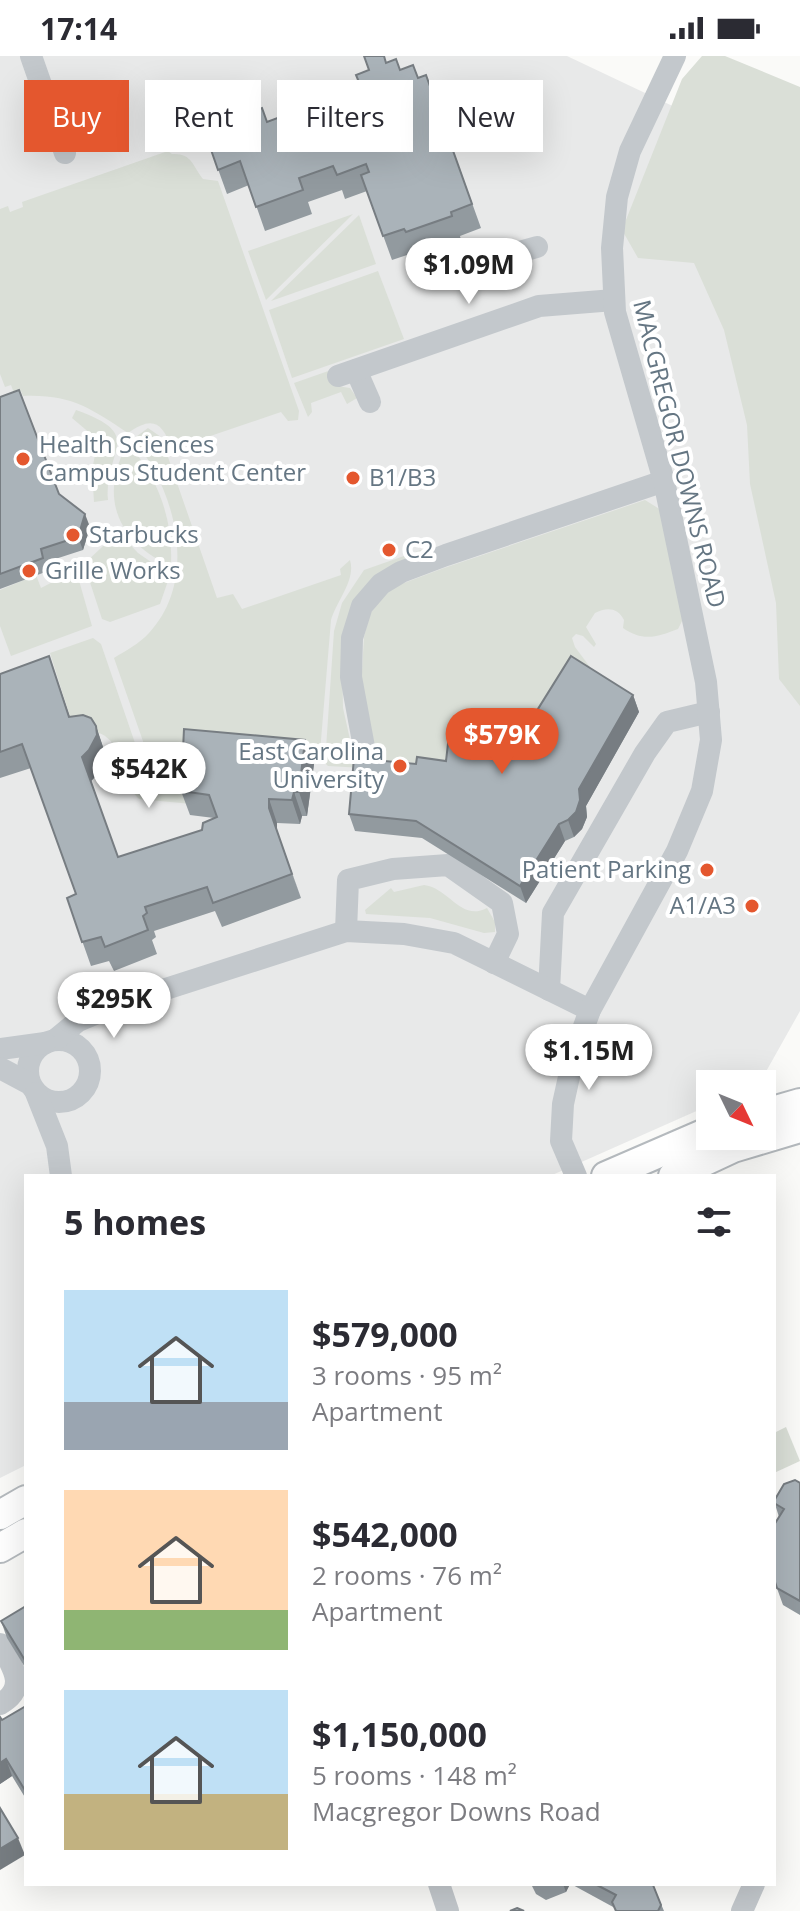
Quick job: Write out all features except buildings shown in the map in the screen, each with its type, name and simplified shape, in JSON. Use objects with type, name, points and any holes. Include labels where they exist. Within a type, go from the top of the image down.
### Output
[{"type":"main road","points":[[776,1110],[800,1103]]},
{"type":"main road","points":[[677,1174],[733,1148],[800,1128]]},
{"type":"main road","points":[[611,1174],[696,1137]]},
{"type":"main road","points":[[0,1515],[24,1501]]},
{"type":"main road","points":[[0,1548],[24,1534]]},
{"type":"street","points":[[31,56],[65,153]]},
{"type":"street","name":"MACGREGOR DOWNS ROAD","points":[[575,1174],[561,1141],[563,1104],[574,1054],[590,1010],[677,851],[702,791],[711,740],[706,682],[664,481],[614,300],[612,248],[617,197],[630,151],[675,56]]},
{"type":"street","points":[[459,269],[537,247]]},
{"type":"street","points":[[370,402],[347,373],[539,306],[614,300]]},
{"type":"street","points":[[364,747],[351,677],[352,638],[362,606],[381,584],[401,572],[431,561],[664,481]]},
{"type":"street","points":[[549,990],[553,913],[667,722],[709,712]]},
{"type":"street","points":[[346,931],[348,880],[393,869],[448,865],[502,903],[508,934],[494,963]]},
{"type":"street","points":[[61,1174],[57,1146],[33,1089],[28,1065],[37,1048],[78,1021],[109,1008],[346,931],[404,934],[454,943],[590,1010]]},
{"type":"street","points":[[57,1146],[75,1098],[90,1076],[87,1058],[93,1030],[109,1008]]},
{"type":"street","points":[[0,1049],[50,1041],[74,1043],[87,1058]]},
{"type":"street","points":[[0,1068],[55,1103],[75,1098]]},
{"type":"street","points":[[0,1644],[17,1675],[18,1683],[14,1692],[0,1704]]},
{"type":"street","points":[[440,1886],[448,1911]]},
{"type":"street","points":[[742,1911],[753,1886]]},
{"type":"shaded area","name":"East Carolina University","points":[[0,56],[567,56],[700,119],[800,521],[800,1011],[767,1070],[696,1070],[696,1111],[555,1174],[24,1174],[24,1466],[0,1478]]},
{"type":"shaded area","points":[[702,56],[725,56],[800,87],[800,706],[779,679],[776,603],[750,484],[747,425],[724,330],[694,263],[638,258],[622,230],[682,79]]},
{"type":"shaded area","points":[[165,152],[188,158],[203,179],[218,181],[299,411],[298,420],[288,421],[281,412],[172,449],[164,432],[155,424],[144,424],[128,433],[79,404],[54,397],[23,396],[21,391],[14,393],[11,385],[5,387],[0,374],[0,209],[8,206],[10,212],[23,207],[22,202]]},
{"type":"shaded area","points":[[353,214],[266,300],[248,251]]},
{"type":"shaded area","points":[[359,215],[376,264],[271,301]]},
{"type":"shaded area","points":[[378,271],[404,339],[292,378],[269,310]]},
{"type":"shaded area","points":[[334,369],[337,386],[350,388],[357,398],[347,404],[341,392],[311,403],[312,412],[308,417],[294,383]]},
{"type":"shaded area","points":[[76,410],[110,427],[116,436],[108,500],[94,502],[92,470],[98,440],[72,418]]},
{"type":"shaded area","points":[[148,428],[161,437],[217,598],[233,594],[242,609],[341,575],[340,569],[350,560],[348,582],[331,620],[319,764],[145,747],[114,658],[149,633],[162,615],[176,575],[177,553],[171,510],[152,466],[133,439]]},
{"type":"shaded area","points":[[130,446],[140,458],[162,500],[171,547],[171,563],[168,565],[137,543],[118,516],[114,484],[125,448]]},
{"type":"shaded area","points":[[645,500],[661,510],[683,619],[678,629],[644,637],[623,628],[624,620],[615,610],[595,613],[586,627],[596,644],[594,647],[583,636],[576,634],[572,638],[590,667],[514,753],[489,737],[453,766],[365,759],[363,768],[328,766],[325,763],[334,631],[342,603],[364,570],[424,549],[426,539],[432,545],[431,551],[391,566],[342,653],[343,708],[353,753],[371,752],[361,688],[364,637],[370,614],[384,595],[396,586],[444,568]]},
{"type":"shaded area","points":[[118,532],[169,578],[160,604],[110,622],[102,619],[84,564]]},
{"type":"shaded area","points":[[76,570],[92,626],[11,656],[0,626],[0,590],[36,575],[41,588]]},
{"type":"shaded area","points":[[93,638],[101,644],[136,746],[113,744],[97,732],[75,733],[50,653]]},
{"type":"shaded area","points":[[115,751],[193,758],[191,804],[139,799],[113,771]]},
{"type":"shaded area","points":[[424,885],[433,887],[470,911],[487,908],[495,922],[495,932],[484,933],[430,918],[366,914],[365,910],[391,888],[394,892]]},
{"type":"shaded area","points":[[786,1427],[800,1461],[776,1472],[776,1432]]},
{"type":"place","name":"Health Sciences Campus Student Center","points":[[23,459]]},
{"type":"place","name":"B1/B3","points":[[353,478]]},
{"type":"place","name":"Starbucks","points":[[73,535]]},
{"type":"place","name":"C2","points":[[389,550]]},
{"type":"place","name":"Grille Works","points":[[29,571]]},
{"type":"place","name":"East Carolina University","points":[[400,766]]},
{"type":"place","name":"Patient Parking","points":[[707,870]]},
{"type":"place","name":"A1/A3","points":[[752,906]]}]
